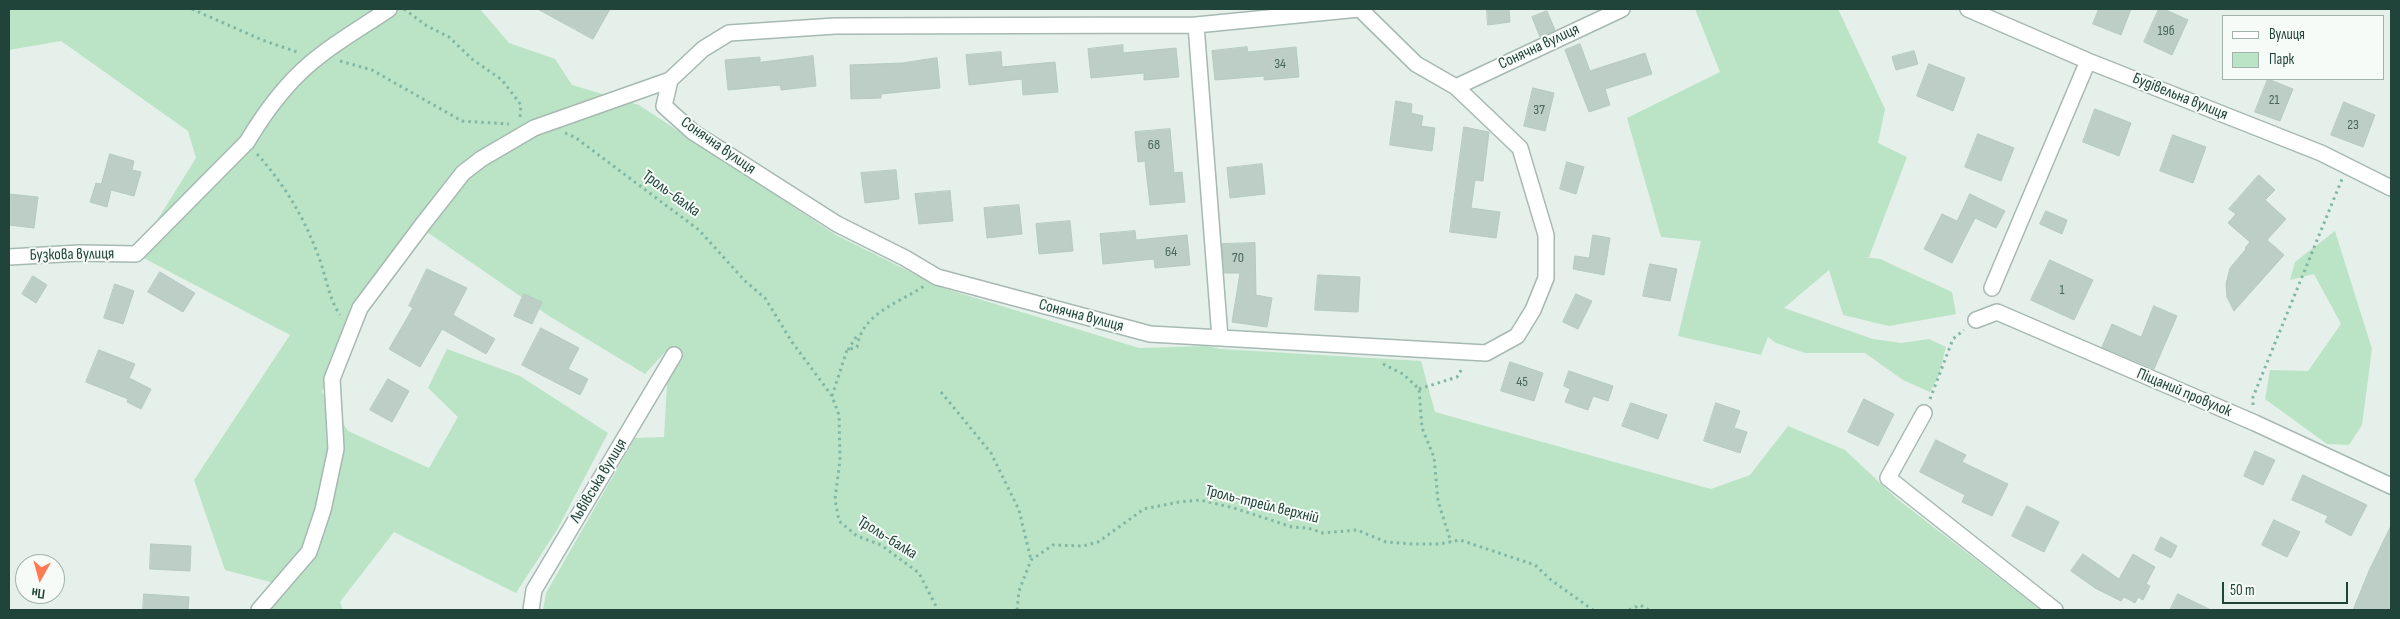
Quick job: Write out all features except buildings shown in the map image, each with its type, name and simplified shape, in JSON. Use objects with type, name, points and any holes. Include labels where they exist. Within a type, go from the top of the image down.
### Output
[{"type":"street","points":[[247,142],[260,120],[290,84],[320,55],[389,9]]},
{"type":"street","points":[[259,610],[309,552],[323,510],[336,449],[332,379],[360,308],[463,173],[481,159],[546,123],[670,80],[703,49],[729,33],[835,26],[1196,25],[1360,9],[1416,64],[1456,87],[1520,148],[1546,235],[1546,278],[1533,310],[1517,336],[1486,353]]},
{"type":"street","name":"Сонячна вулиця","points":[[1456,87],[1622,9]]},
{"type":"street","name":"Будівельна вулиця","points":[[1968,9],[2088,61],[2321,153],[2391,188]]},
{"type":"street","points":[[1196,25],[1220,338]]},
{"type":"street","points":[[1992,288],[2088,61]]},
{"type":"street","name":"Сонячна вулиця","points":[[670,80],[664,106],[693,132],[837,224],[905,258],[937,277],[1150,334],[1486,353]]},
{"type":"street","name":"Бузкова вулиця","points":[[9,257],[80,253],[136,254],[247,142]]},
{"type":"street","name":"Піщаний провулок","points":[[1976,320],[1996,312],[2255,423],[2391,486]]},
{"type":"street","name":"Львівська вулиця","points":[[531,610],[534,590],[674,355]]},
{"type":"street","points":[[1924,413],[1888,478],[2055,610]]},
{"type":"path","points":[[192,9],[217,22],[294,52],[320,55],[372,70],[462,121],[510,124]]},
{"type":"path","points":[[404,9],[427,26],[449,37],[472,59],[502,80],[521,104],[519,124]]},
{"type":"path","name":"Троль-балка","points":[[546,123],[576,138],[699,230],[745,281],[765,298],[792,342],[832,396],[839,415],[840,460],[835,499],[839,521],[856,536],[881,545],[919,573],[938,610]]},
{"type":"path","points":[[247,142],[280,180],[301,215],[319,255],[333,304],[351,331]]},
{"type":"path","points":[[2255,423],[2253,397],[2348,166]]},
{"type":"path","points":[[832,396],[847,350],[857,347],[859,333],[886,307],[916,292],[937,277]]},
{"type":"path","points":[[1924,413],[1954,339],[1976,320]]},
{"type":"path","points":[[1419,390],[1457,377],[1467,360],[1486,353]]},
{"type":"path","points":[[1378,361],[1403,374],[1419,390],[1422,428],[1434,457],[1438,501],[1451,542]]},
{"type":"path","points":[[941,392],[991,453],[1020,510],[1031,560],[1019,591],[1016,610]]},
{"type":"path","name":"Троль-трейл верхній","points":[[1031,560],[1052,545],[1083,546],[1098,542],[1144,509],[1200,500],[1234,508],[1292,527],[1308,528],[1323,533],[1357,530],[1386,542],[1439,544],[1460,540],[1535,565],[1551,580],[1593,610]]},
{"type":"path","points":[[1629,610],[1640,605],[1649,610]]},
{"type":"green space","points":[[9,9],[480,9],[509,43],[555,59],[572,85],[639,105],[836,235],[943,288],[1139,348],[1207,346],[1221,349],[1421,361],[1435,412],[1711,489],[1750,475],[1788,426],[1845,450],[1896,498],[2041,610],[543,610],[546,593],[635,438],[664,437],[669,348],[645,374],[549,316],[414,223],[359,298],[322,392],[348,431],[429,468],[458,417],[428,388],[447,349],[520,376],[608,433],[557,530],[516,593],[394,532],[340,602],[343,610],[264,610],[282,585],[225,570],[194,480],[290,335],[136,254],[196,158],[188,131],[61,41],[9,50]]},
{"type":"green space","points":[[1695,9],[1838,9],[1885,109],[1878,143],[1907,157],[1869,257],[1864,257],[1880,259],[1952,292],[1956,314],[1889,326],[1843,315],[1829,270],[1784,308],[1873,339],[1901,343],[1929,339],[1946,347],[1939,375],[1930,392],[1903,380],[1865,353],[1805,353],[1776,343],[1768,337],[1761,355],[1678,336],[1701,241],[1661,237],[1627,118],[1720,72]]},
{"type":"green space","points":[[2335,231],[2372,349],[2362,425],[2349,445],[2327,444],[2265,399],[2270,370],[2308,371],[2341,324],[2314,274],[2290,280],[2295,262]]}]
